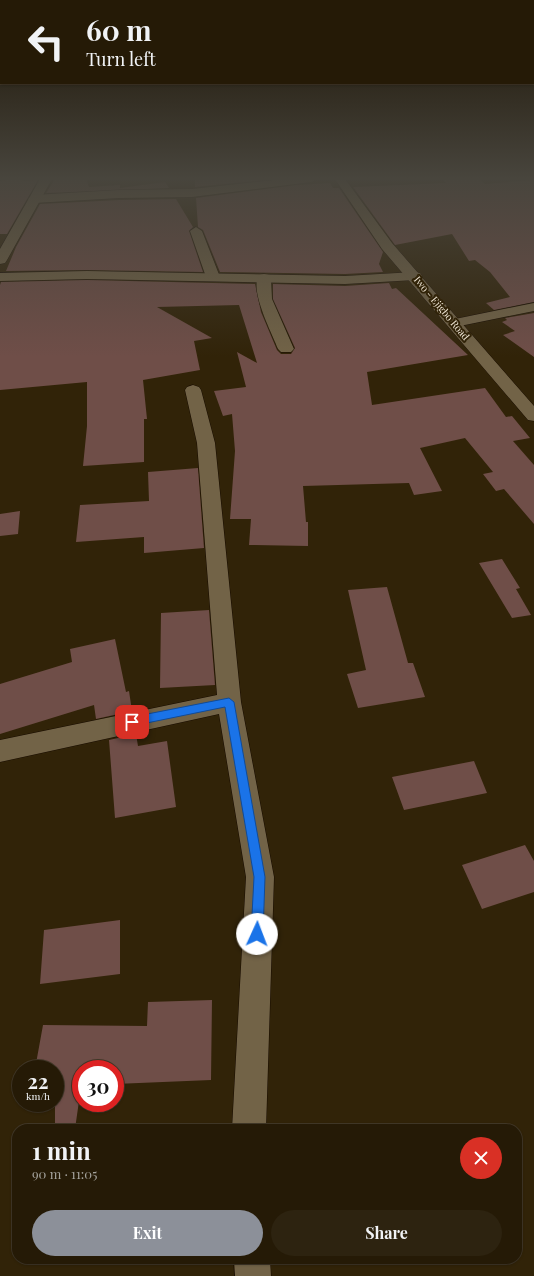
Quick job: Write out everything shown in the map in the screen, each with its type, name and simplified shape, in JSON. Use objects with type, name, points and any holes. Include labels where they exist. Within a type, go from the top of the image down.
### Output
[{"type":"street","points":[[0,260],[12,239]]},
{"type":"street","points":[[199,239],[214,277]]},
{"type":"street","name":"Iwo - Ejigbo Road","points":[[383,239],[534,416]]},
{"type":"street","points":[[0,277],[87,275],[344,280],[415,276]]},
{"type":"street","points":[[264,278],[265,300],[286,349]]},
{"type":"street","points":[[455,322],[534,307]]},
{"type":"street","points":[[193,390],[206,443],[229,702],[260,877],[249,1124]]},
{"type":"street","points":[[0,751],[229,702]]},
{"type":"street","points":[[252,1264],[253,1276]]},
{"type":"building","points":[[21,239],[192,239],[203,272],[87,270],[6,271]]},
{"type":"building","points":[[206,239],[374,239],[383,252],[379,264],[383,272],[345,274],[220,272]]},
{"type":"building","points":[[390,239],[428,239],[395,245]]},
{"type":"building","points":[[455,239],[534,239],[534,302],[494,310],[486,303],[510,297],[490,272],[475,260],[469,261]]},
{"type":"building","points":[[87,280],[255,284],[261,312],[277,350],[281,354],[291,354],[295,348],[273,299],[273,284],[345,286],[389,283],[392,289],[396,288],[468,355],[367,372],[372,405],[485,388],[506,417],[512,416],[530,438],[513,441],[534,465],[534,524],[504,489],[496,491],[483,474],[493,472],[465,438],[420,448],[442,491],[414,495],[409,483],[303,486],[306,522],[308,522],[308,546],[249,545],[251,519],[230,519],[235,451],[232,414],[223,416],[214,391],[246,387],[237,352],[257,363],[239,305],[157,307],[212,338],[194,341],[200,370],[143,380],[147,419],[144,419],[144,462],[83,466],[87,426],[87,382],[0,390],[0,285],[1,282]]},
{"type":"building","points":[[534,313],[534,357],[503,335],[515,331],[502,322],[507,320],[505,318]]},
{"type":"building","points":[[198,468],[204,548],[144,553],[144,537],[76,542],[80,505],[149,501],[148,472]]},
{"type":"building","points":[[20,511],[18,534],[0,536],[0,514]]},
{"type":"building","points":[[502,559],[520,588],[516,589],[531,615],[512,618],[479,563]]},
{"type":"building","points":[[387,587],[408,663],[413,663],[425,697],[358,708],[347,674],[366,670],[348,590]]},
{"type":"building","points":[[209,610],[215,685],[160,688],[161,613]]},
{"type":"building","points":[[115,639],[126,692],[129,691],[132,711],[96,719],[94,705],[0,734],[0,684],[72,662],[70,649]]},
{"type":"building","points":[[136,734],[138,746],[167,741],[176,807],[115,818],[109,740]]},
{"type":"building","points":[[474,761],[487,793],[404,810],[392,777]]},
{"type":"building","points":[[525,845],[534,861],[534,892],[482,909],[462,865]]},
{"type":"building","points":[[120,920],[120,974],[40,984],[44,930]]},
{"type":"building","points":[[212,1000],[211,1080],[124,1084],[124,1060],[72,1060],[72,1112],[77,1112],[76,1124],[55,1124],[55,1112],[64,1112],[64,1060],[37,1060],[43,1025],[147,1026],[148,1002]]},
{"type":"route","points":[[132,722],[229,702],[260,877],[257,934]]}]
